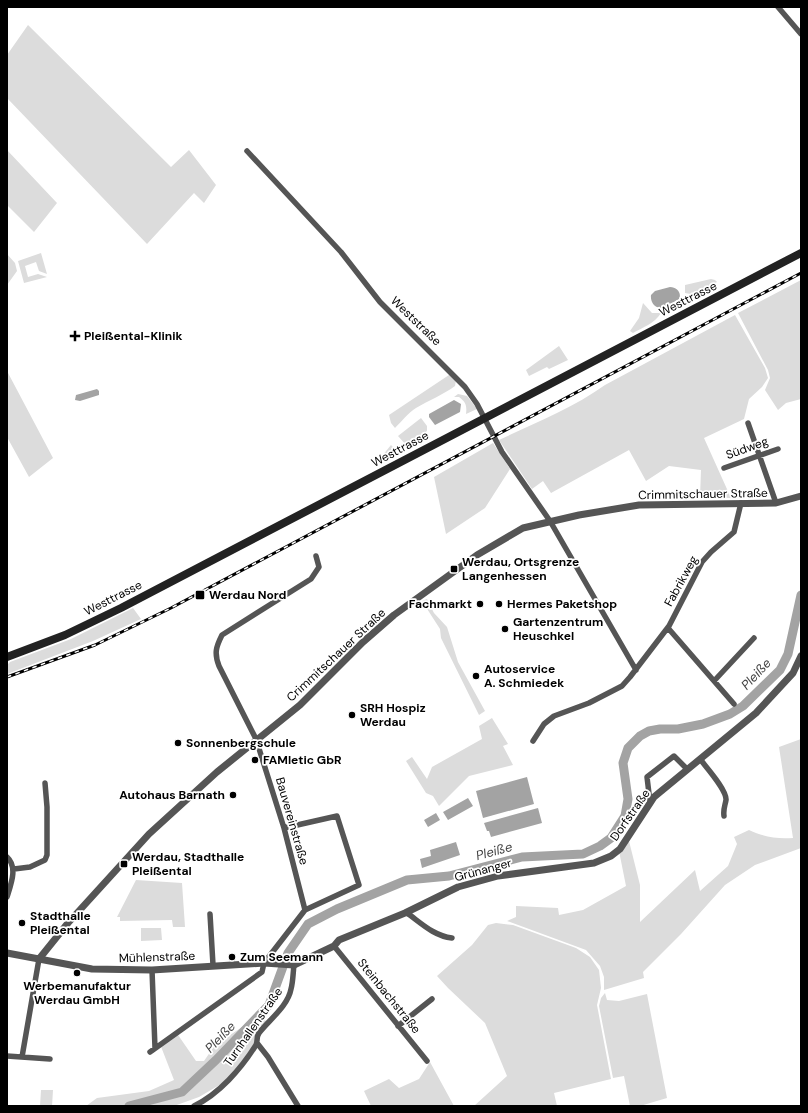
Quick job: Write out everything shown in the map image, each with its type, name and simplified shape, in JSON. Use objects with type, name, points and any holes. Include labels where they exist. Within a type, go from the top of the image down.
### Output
[{"type":"main road","name":"Westtrasse","points":[[7,657],[64,635],[122,608],[801,253]]},
{"type":"street","points":[[778,7],[801,34]]},
{"type":"street","name":"Weststraße","points":[[247,151],[341,252],[386,308],[465,387],[477,404],[502,452],[550,521]]},
{"type":"street","points":[[748,423],[761,456],[776,503]]},
{"type":"street","name":"Südweg","points":[[724,468],[778,449]]},
{"type":"street","name":"Crimmitschauer Straße","points":[[39,959],[68,922],[149,834],[256,739],[300,705],[383,624],[435,584],[477,555],[523,528],[550,521],[639,505],[776,503],[801,496]]},
{"type":"street","name":"Fabrikweg","points":[[534,741],[544,724],[554,716],[589,703],[622,686],[636,670],[668,628],[702,562],[734,532],[741,503]]},
{"type":"street","points":[[550,521],[636,670]]},
{"type":"street","name":"Bauvereinstraße","points":[[305,910],[284,828],[256,739],[218,666],[215,655],[215,647],[222,635],[312,579],[319,567],[316,556]]},
{"type":"street","points":[[668,628],[734,704]]},
{"type":"street","points":[[714,681],[754,638]]},
{"type":"street","name":"Dorfstraße","points":[[594,863],[611,856],[620,849],[650,802],[660,792],[756,713],[793,673],[801,656]]},
{"type":"street","points":[[650,802],[647,780],[649,774],[674,756],[688,769]]},
{"type":"street","points":[[700,759],[724,791],[726,800],[723,807],[724,816]]},
{"type":"street","points":[[14,869],[30,867],[46,860],[47,807],[45,784]]},
{"type":"street","points":[[150,1052],[262,972],[264,963],[305,910],[359,885],[337,816],[284,828]]},
{"type":"street","points":[[7,857],[12,862],[14,869],[7,897]]},
{"type":"street","name":"Grünanger","points":[[291,965],[334,946],[339,940],[406,913],[458,887],[498,876],[594,863]]},
{"type":"street","points":[[406,913],[442,937],[452,938]]},
{"type":"street","points":[[210,914],[213,965]]},
{"type":"street","name":"Steinbachstraße","points":[[334,946],[427,1061]]},
{"type":"street","points":[[7,953],[39,959],[22,1056]]},
{"type":"street","name":"Mühlenstraße","points":[[39,959],[92,969],[152,970],[264,963],[291,965]]},
{"type":"street","name":"Turnhallenstraße","points":[[194,1106],[203,1102],[228,1080],[242,1065],[257,1043],[257,1035],[281,1008],[291,991],[291,965]]},
{"type":"street","points":[[152,970],[155,1048]]},
{"type":"street","points":[[398,1026],[432,999]]},
{"type":"street","points":[[257,1043],[268,1056],[298,1106]]},
{"type":"street","points":[[7,1056],[50,1059]]},
{"type":"shaded area","points":[[28,25],[171,167],[189,150],[216,185],[204,203],[194,193],[147,244],[7,98],[7,55]]},
{"type":"shaded area","points":[[7,150],[57,203],[34,232],[7,205]]},
{"type":"shaded area","points":[[41,253],[47,274],[39,271],[36,262],[25,266],[28,277],[38,274],[47,277],[24,283],[18,261]]},
{"type":"shaded area","points":[[7,254],[15,263],[17,271],[7,285]]},
{"type":"shaded area","points":[[711,279],[717,282],[691,294],[685,293],[685,285]]},
{"type":"shaded area","points":[[801,280],[801,399],[786,403],[778,410],[765,390],[770,378],[768,370],[738,313]]},
{"type":"shaded area","points":[[670,287],[675,288],[678,291],[680,295],[679,299],[663,308],[656,306],[651,301],[651,295],[655,291]]},
{"type":"shaded area","points":[[643,303],[652,313],[661,313],[652,322],[633,333],[630,331],[639,318]]},
{"type":"shaded area","points":[[735,315],[765,368],[768,378],[762,387],[749,399],[744,419],[704,438],[731,498],[700,497],[701,470],[669,466],[646,481],[629,450],[551,493],[543,481],[532,489],[499,440],[567,408],[605,385]]},
{"type":"shaded area","points":[[559,346],[568,360],[549,369],[547,367],[529,376],[526,370]]},
{"type":"shaded area","points":[[7,371],[53,458],[29,477],[7,437]]},
{"type":"shaded area","points":[[452,373],[456,380],[455,386],[413,410],[395,428],[391,423],[389,415]]},
{"type":"shaded area","points":[[97,389],[99,391],[99,395],[80,401],[75,400],[76,395]]},
{"type":"shaded area","points":[[458,394],[467,396],[477,409],[466,414],[465,402],[459,397],[454,397]]},
{"type":"shaded area","points":[[454,400],[461,404],[460,412],[435,425],[429,417],[429,414]]},
{"type":"shaded area","points":[[421,418],[427,426],[427,431],[406,445],[398,436]]},
{"type":"shaded area","points":[[493,443],[510,469],[485,508],[446,534],[434,477]]},
{"type":"shaded area","points":[[391,445],[397,452],[378,464],[378,461]]},
{"type":"shaded area","points":[[427,599],[434,613],[447,627],[458,662],[485,711],[479,715],[441,638],[440,629],[422,601]]},
{"type":"shaded area","points":[[133,608],[141,619],[93,641],[7,674],[7,665],[10,662],[71,639]]},
{"type":"shaded area","points":[[492,718],[508,744],[503,746],[513,765],[469,776],[439,806],[433,796],[426,793],[406,761],[412,757],[427,779],[432,767],[482,739],[479,726]]},
{"type":"shaded area","points":[[801,739],[801,848],[755,865],[725,885],[681,934],[643,972],[644,978],[604,990],[604,977],[600,966],[586,950],[507,921],[516,917],[516,906],[558,908],[559,915],[583,910],[626,886],[619,851],[628,837],[640,885],[640,922],[695,870],[700,891],[728,866],[737,844],[734,837],[749,830],[770,837],[793,838],[779,747]]},
{"type":"shaded area","points":[[527,777],[534,804],[483,818],[476,791]]},
{"type":"shaded area","points":[[468,798],[473,806],[448,820],[443,812]]},
{"type":"shaded area","points":[[538,808],[542,823],[491,837],[484,823]]},
{"type":"shaded area","points":[[436,813],[440,820],[428,827],[424,820]]},
{"type":"shaded area","points":[[456,842],[460,855],[422,868],[420,859],[431,856],[430,850]]},
{"type":"shaded area","points":[[136,880],[182,883],[185,927],[173,927],[172,920],[120,921],[120,917],[117,917]]},
{"type":"shaded area","points":[[496,923],[513,925],[576,948],[590,957],[599,970],[601,988],[597,1005],[611,1079],[554,1093],[557,1106],[474,1106],[507,1076],[485,1023],[437,976],[472,945],[488,925]]},
{"type":"shaded area","points":[[141,928],[161,928],[162,940],[141,941]]},
{"type":"shaded area","points":[[605,993],[607,1000],[619,1001],[647,994],[667,1098],[640,1106],[630,1106],[624,1076],[613,1078],[599,1006],[601,998]]},
{"type":"shaded area","points":[[260,1015],[268,1023],[257,1035],[257,1043],[228,1080],[199,1097],[174,1106],[86,1106],[97,1098],[149,1091],[174,1080],[160,1044],[176,1032],[196,1061],[204,1061],[215,1045]]},
{"type":"shaded area","points":[[430,1062],[454,1106],[371,1106],[364,1091],[389,1079],[399,1088],[419,1079]]},
{"type":"shaded area","points":[[41,1090],[53,1090],[52,1106],[40,1106]]},
{"type":"waterway","name":"Pleiße","points":[[129,1106],[182,1092],[216,1060],[269,1005],[288,953],[308,924],[337,909],[407,880],[449,876],[522,857],[583,854],[600,846],[611,838],[625,816],[628,799],[623,763],[628,748],[640,736],[649,731],[660,729],[678,729],[703,724],[730,714],[743,706],[780,670],[788,654],[801,595]]},
{"type":"railway","points":[[7,677],[95,645],[171,608],[801,273]]},
{"type":"place","name":"Pleißental-Klinik","points":[[75,336]]},
{"type":"place","name":"Werdau, Ortsgrenze Langenhessen","points":[[454,569]]},
{"type":"place","name":"Werdau Nord","points":[[200,595]]},
{"type":"place","name":"Fachmarkt","points":[[480,604]]},
{"type":"place","name":"Hermes Paketshop","points":[[499,604]]},
{"type":"place","name":"Gartenzentrum Heuschkel","points":[[505,629]]},
{"type":"place","name":"Autoservice A. Schmiedek","points":[[476,676]]},
{"type":"place","name":"SRH Hospiz Werdau","points":[[352,715]]},
{"type":"place","name":"Sonnenbergschule","points":[[178,743]]},
{"type":"place","name":"FAMletic GbR","points":[[255,760]]},
{"type":"place","name":"Autohaus Barnath","points":[[233,795]]},
{"type":"place","name":"Werdau, Stadthalle Pleißental","points":[[124,864]]},
{"type":"place","name":"Stadthalle Pleißental","points":[[22,923]]},
{"type":"place","name":"Zum Seemann","points":[[232,957]]},
{"type":"place","name":"Werbemanufaktur Werdau GmbH","points":[[77,973]]}]
